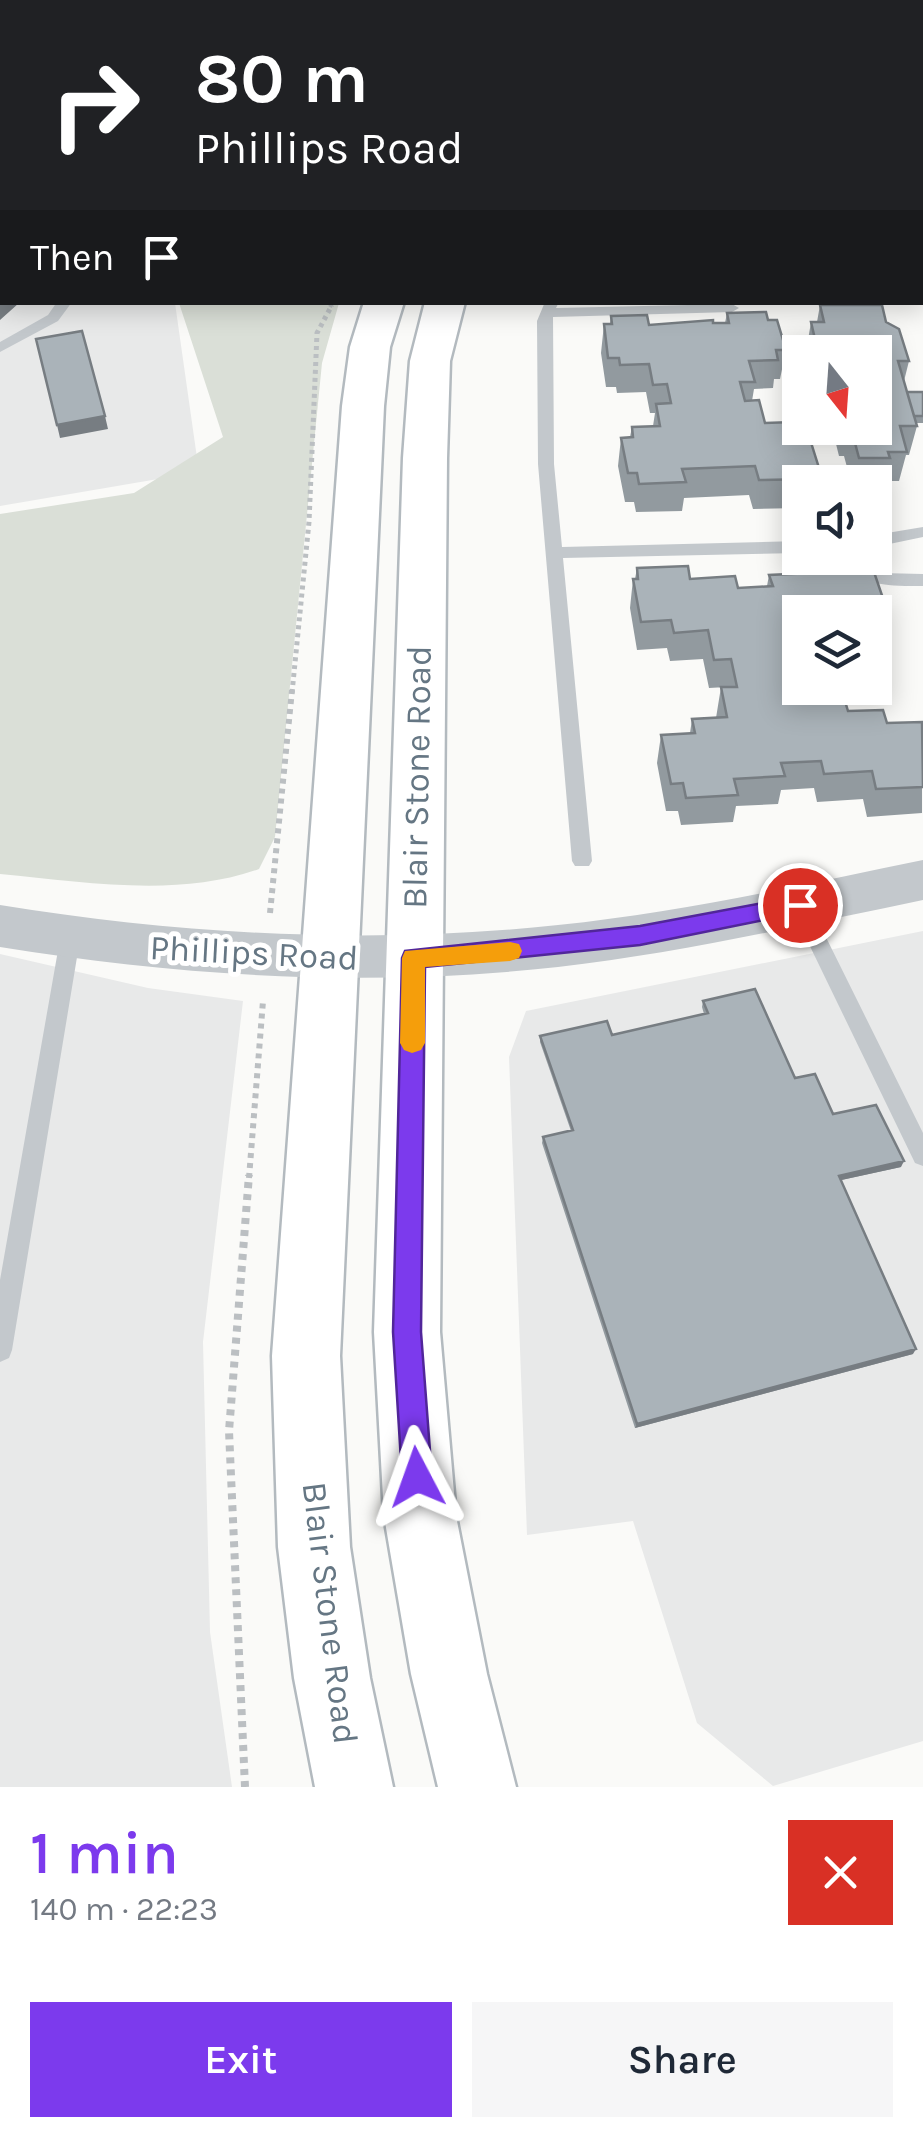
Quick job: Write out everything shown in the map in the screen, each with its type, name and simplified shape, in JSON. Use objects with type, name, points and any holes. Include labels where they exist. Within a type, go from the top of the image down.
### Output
[{"type":"main road","name":"Blair Stone Road","points":[[354,1787],[332,1678],[314,1547],[306,1356],[363,406],[370,347],[383,305]]},
{"type":"main road","name":"Blair Stone Road","points":[[444,305],[430,361],[428,400],[407,1332],[418,1496],[448,1674],[477,1787]]},
{"type":"street","name":"Phillips Road","points":[[0,926],[202,955],[328,960],[413,958],[640,936],[923,880]]},
{"type":"lane","points":[[0,348],[53,318],[63,305]]},
{"type":"lane","points":[[582,861],[554,553],[543,363],[550,308],[732,308]]},
{"type":"lane","points":[[892,538],[923,532]]},
{"type":"lane","points":[[554,553],[782,547]]},
{"type":"lane","points":[[865,575],[876,580],[923,580]]},
{"type":"lane","points":[[800,905],[923,1156]]},
{"type":"lane","points":[[0,1350],[70,939]]},
{"type":"path","points":[[270,913],[309,522],[317,333],[332,305]]},
{"type":"path","points":[[245,1787],[229,1431],[263,1002]]},
{"type":"shaded area","points":[[0,305],[175,305],[199,472],[0,506]]},
{"type":"shaded area","points":[[180,305],[338,305],[322,363],[275,837],[259,869],[228,878],[164,885],[98,884],[0,874],[0,514],[134,493],[223,437]]},
{"type":"shaded area","points":[[923,931],[923,1741],[773,1786],[697,1723],[633,1521],[527,1535],[509,1057],[526,1011]]},
{"type":"shaded area","points":[[0,954],[148,988],[243,1001],[203,1342],[210,1632],[232,1787],[0,1787]]},
{"type":"building","points":[[820,305],[882,305],[886,322],[899,329],[909,361],[898,361],[917,426],[900,426],[907,452],[888,452],[890,458],[859,458],[856,445],[892,445],[892,335],[814,335],[811,322],[824,322]]},
{"type":"building","points":[[766,312],[768,320],[777,320],[782,350],[776,350],[778,360],[749,361],[755,382],[740,382],[745,401],[759,400],[765,423],[782,422],[782,445],[812,445],[818,465],[782,465],[782,480],[759,480],[755,466],[682,469],[686,482],[639,484],[637,473],[628,473],[621,438],[633,437],[632,427],[660,426],[656,404],[671,403],[667,384],[653,385],[649,364],[620,365],[619,358],[608,358],[604,324],[612,324],[611,316],[647,315],[649,325],[713,320],[729,323],[727,313]]},
{"type":"building","points":[[82,331],[105,416],[57,425],[36,339]]},
{"type":"building","points":[[907,392],[923,392],[923,416],[914,416]]},
{"type":"building","points":[[688,566],[690,579],[735,576],[738,588],[773,586],[769,575],[875,575],[882,595],[782,595],[782,705],[846,705],[848,711],[883,710],[887,723],[922,722],[923,787],[876,789],[872,771],[824,774],[821,761],[781,763],[785,776],[734,779],[738,795],[686,798],[683,783],[671,784],[661,735],[695,733],[692,719],[727,717],[721,687],[737,687],[731,659],[714,660],[708,630],[674,633],[671,620],[641,622],[633,579],[638,579],[637,568]]},
{"type":"building","points":[[755,989],[795,1078],[815,1074],[833,1114],[876,1105],[904,1161],[839,1176],[916,1349],[637,1424],[543,1137],[573,1130],[540,1036],[607,1021],[612,1035],[708,1013],[703,1001]]},
{"type":"slow traffic","points":[[412,1043],[413,958],[510,951]]},
{"type":"route","points":[[417,1477],[407,1332],[413,958],[508,952],[640,936],[800,905]]}]
